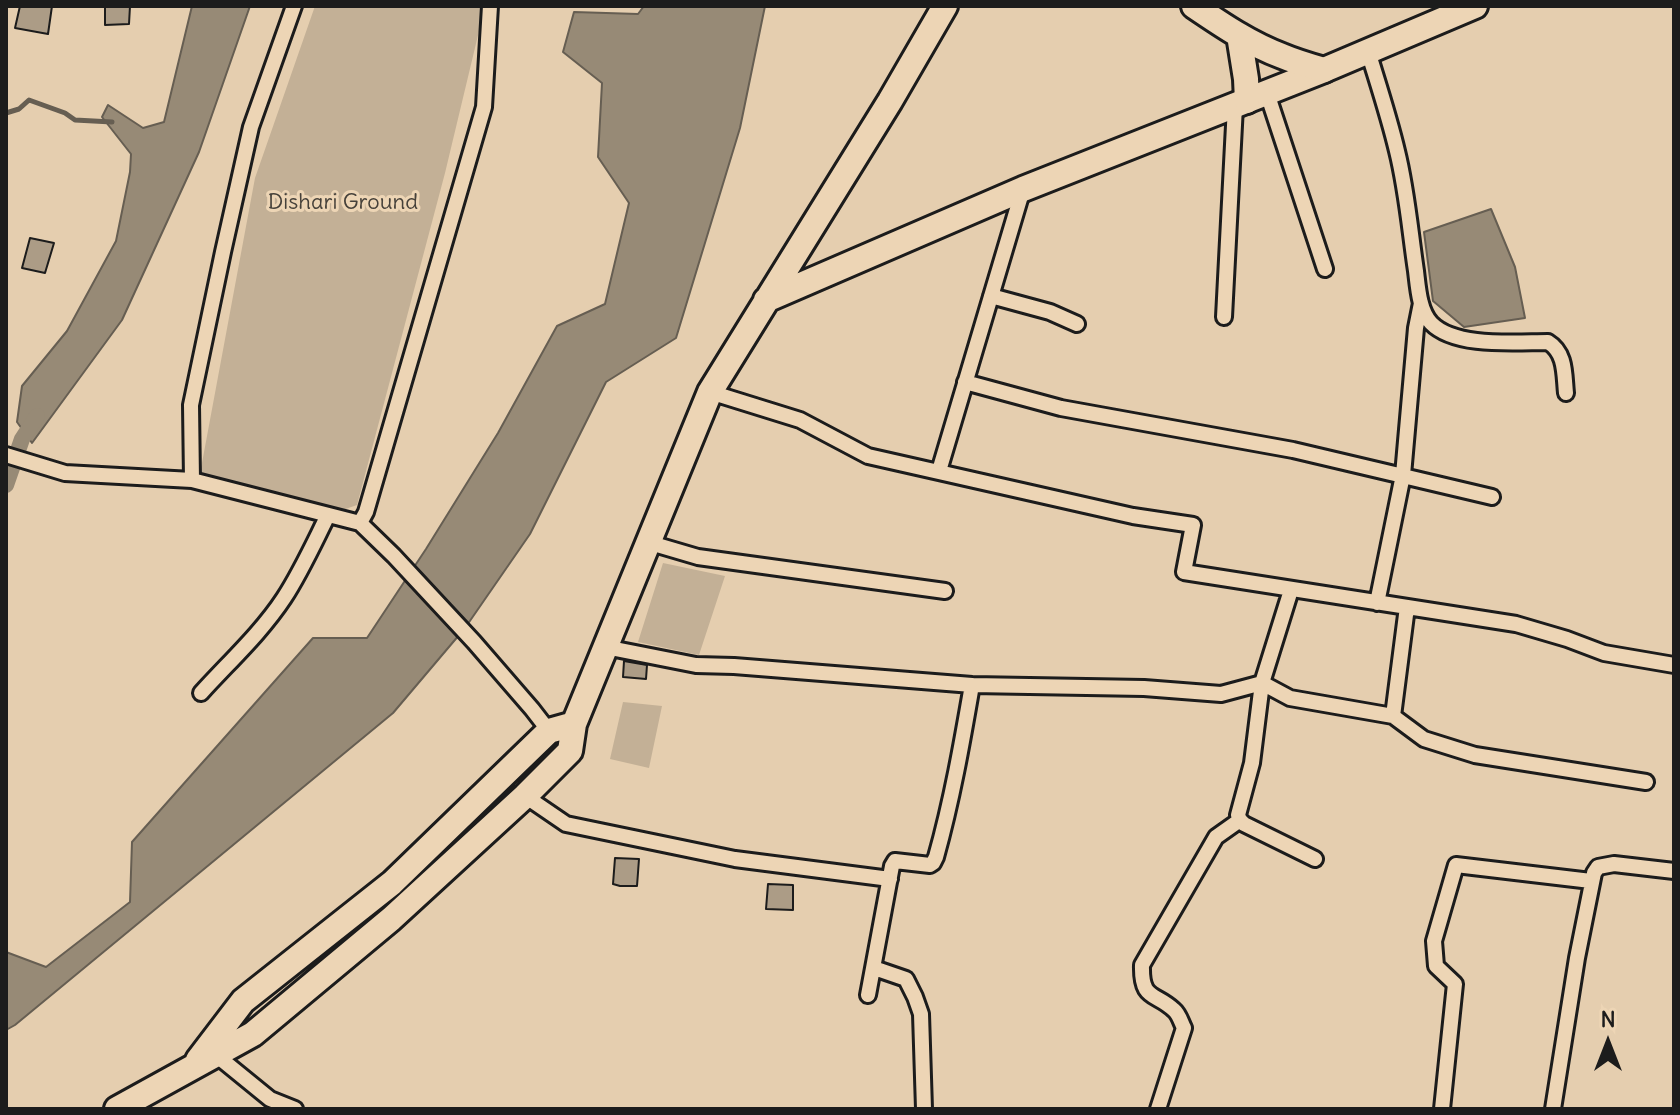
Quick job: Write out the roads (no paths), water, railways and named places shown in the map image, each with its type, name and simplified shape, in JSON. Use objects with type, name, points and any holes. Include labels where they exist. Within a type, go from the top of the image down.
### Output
[{"type":"main road","points":[[117,1109],[253,1034],[391,919],[570,751],[574,724],[710,392],[890,101],[945,6]]},
{"type":"main road","points":[[1194,6],[1239,35],[1281,56],[1324,70]]},
{"type":"main road","points":[[766,300],[1023,189],[1324,70],[1447,12],[1475,6]]},
{"type":"main road","points":[[1239,35],[1250,100]]},
{"type":"main road","points":[[192,1068],[243,1001],[392,883],[549,731],[574,724]]},
{"type":"street","points":[[192,480],[191,405],[223,252],[251,127],[294,6]]},
{"type":"street","points":[[360,523],[366,512],[484,107],[490,6]]},
{"type":"street","points":[[1368,51],[1397,149],[1424,313],[1440,330],[1456,336],[1486,343],[1548,342],[1561,355],[1566,393]]},
{"type":"street","points":[[1250,100],[1325,269]]},
{"type":"street","points":[[1224,317],[1250,100]]},
{"type":"street","points":[[939,471],[1023,189]]},
{"type":"street","points":[[991,296],[1050,312],[1077,324]]},
{"type":"street","points":[[1377,603],[1403,475],[1421,303]]},
{"type":"street","points":[[965,382],[1061,408],[1293,450],[1492,497]]},
{"type":"street","points":[[710,392],[800,420],[868,456],[1133,516],[1193,525],[1184,572],[1516,624],[1604,653],[1674,665]]},
{"type":"street","points":[[6,455],[65,473],[192,480],[360,523],[474,642],[549,731]]},
{"type":"street","points":[[201,693],[268,620],[283,599],[328,515]]},
{"type":"street","points":[[647,542],[698,557],[945,591]]},
{"type":"street","points":[[1291,590],[1262,683],[1252,763],[1239,808],[1240,820],[1315,859]]},
{"type":"street","points":[[1393,716],[1407,607]]},
{"type":"street","points":[[605,647],[696,665],[972,685],[1144,688],[1221,694],[1262,683],[1290,698],[1393,716],[1424,739],[1475,755],[1646,782]]},
{"type":"street","points":[[868,995],[892,866],[895,861],[933,863],[951,799],[972,685]]},
{"type":"street","points":[[525,796],[566,824],[735,859],[890,879]]},
{"type":"street","points":[[1158,1109],[1184,1028],[1176,1011],[1149,995],[1141,978],[1142,965],[1216,837],[1240,820]]},
{"type":"street","points":[[1553,1109],[1591,881],[1598,867],[1614,864],[1674,871]]},
{"type":"street","points":[[1442,1109],[1455,984],[1436,966],[1434,941],[1456,865],[1591,881]]},
{"type":"street","points":[[874,968],[906,979],[915,997],[921,1014],[924,1109]]},
{"type":"street","points":[[216,1055],[270,1099],[295,1109]]},
{"type":"waterway","points":[[6,113],[19,109],[29,100],[65,113],[75,120],[112,122]]},
{"type":"waterway","points":[[6,485],[22,439],[37,416]]},
{"type":"park label","name":"Dishari Ground","points":[[343,203]]}]
